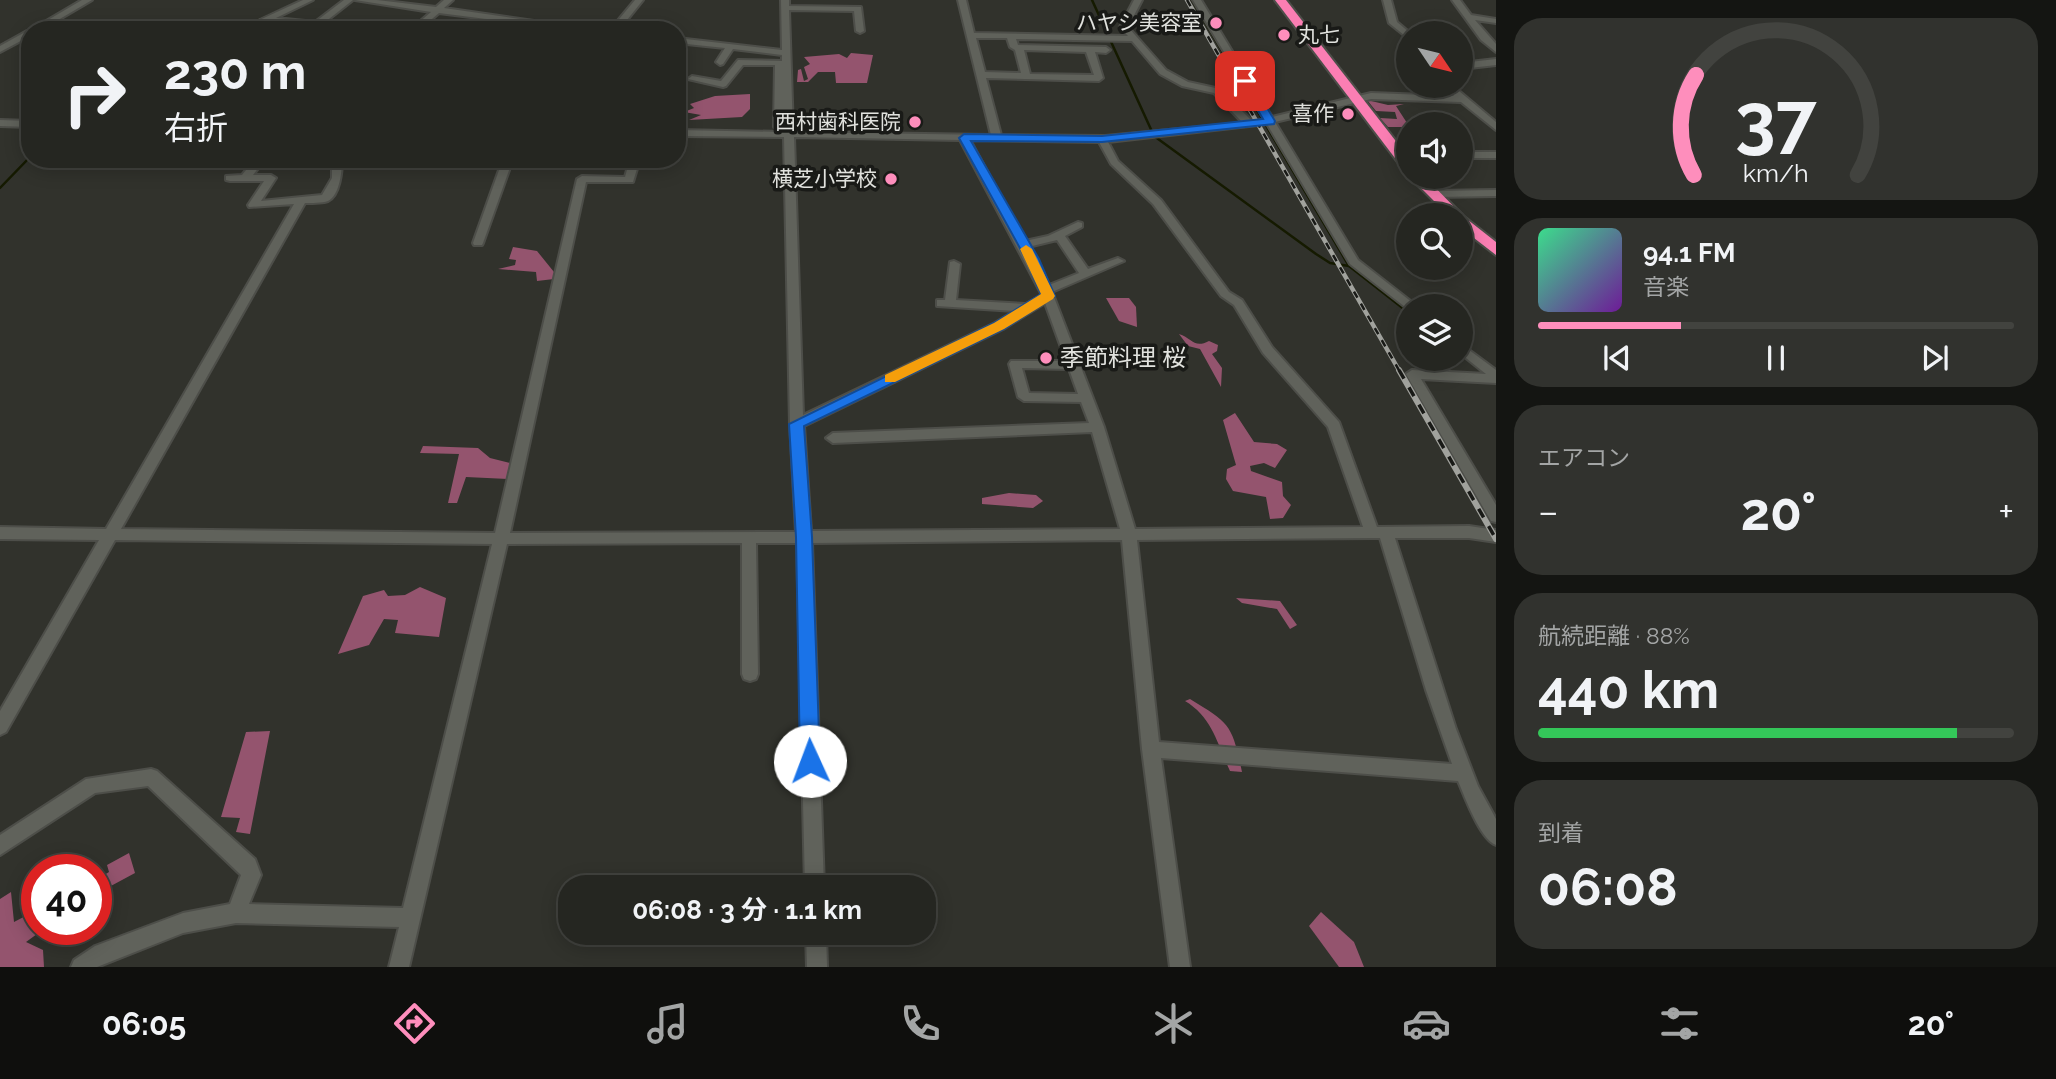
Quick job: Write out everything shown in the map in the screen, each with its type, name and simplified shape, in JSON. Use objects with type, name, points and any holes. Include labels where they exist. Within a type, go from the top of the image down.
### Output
[{"type":"highway","points":[[1280,0],[1396,146]]},
{"type":"highway","points":[[1429,189],[1443,203]]},
{"type":"highway","points":[[1473,230],[1496,250]]},
{"type":"street","points":[[51,21],[88,0]]},
{"type":"street","points":[[259,21],[300,0]]},
{"type":"street","points":[[266,17],[309,0]]},
{"type":"street","points":[[322,21],[349,0]]},
{"type":"street","points":[[359,0],[523,21]]},
{"type":"street","points":[[424,21],[449,0]]},
{"type":"street","points":[[622,21],[639,0]]},
{"type":"street","points":[[962,0],[997,139]]},
{"type":"street","points":[[1138,0],[1124,27],[1163,72],[1185,84],[1217,91],[1262,123]]},
{"type":"street","points":[[1197,0],[1262,123],[1354,262],[1396,296]]},
{"type":"street","points":[[1456,0],[1496,49]]},
{"type":"street","points":[[1384,1],[1396,26]]},
{"type":"street","points":[[814,875],[804,537],[784,130],[782,56],[785,4],[858,9],[860,31]]},
{"type":"street","points":[[266,17],[283,21]]},
{"type":"street","points":[[1468,17],[1496,21]]},
{"type":"street","points":[[972,35],[1134,39]]},
{"type":"street","points":[[1011,36],[1014,47],[1105,50]]},
{"type":"street","points":[[0,49],[21,38]]},
{"type":"street","points":[[686,42],[782,56]]},
{"type":"street","points":[[720,62],[730,47]]},
{"type":"street","points":[[1019,47],[1026,76]]},
{"type":"street","points":[[981,75],[1099,78],[1090,50]]},
{"type":"street","points":[[692,79],[723,84],[741,62],[782,56]]},
{"type":"street","points":[[1474,65],[1495,63]]},
{"type":"street","points":[[686,133],[784,130],[997,139],[1102,139],[1262,123],[1378,96],[1460,99],[1496,127]]},
{"type":"street","points":[[0,123],[21,124]]},
{"type":"street","points":[[964,138],[1024,245],[1047,293],[1087,398],[1129,534],[1152,748],[1181,967]]},
{"type":"street","points":[[1102,139],[1114,162],[1157,202],[1225,294],[1238,303],[1267,350],[1334,425],[1379,533],[1463,773],[1478,807],[1496,836]]},
{"type":"street","points":[[1473,155],[1496,155]]},
{"type":"street","points":[[245,178],[253,168]]},
{"type":"street","points":[[230,178],[271,178],[253,205],[301,201],[326,198],[337,177],[337,168]]},
{"type":"street","points":[[478,243],[505,168]]},
{"type":"street","points":[[399,967],[501,538],[582,179],[629,180],[632,168]]},
{"type":"street","points":[[1434,194],[1496,193]]},
{"type":"street","points":[[0,727],[301,201]]},
{"type":"street","points":[[1024,245],[1078,225]]},
{"type":"street","points":[[1058,234],[1086,274]]},
{"type":"street","points":[[797,424],[999,326],[1047,293],[1118,261]]},
{"type":"street","points":[[954,264],[946,304],[1029,307]]},
{"type":"street","points":[[1473,360],[1492,378]]},
{"type":"street","points":[[1075,365],[1015,364],[1024,397],[1087,398]]},
{"type":"street","points":[[1492,378],[1412,374],[1496,517]]},
{"type":"street","points":[[833,438],[1097,428]]},
{"type":"street","points":[[0,533],[501,538],[1469,532],[1496,536]]},
{"type":"street","points":[[749,536],[750,674]]},
{"type":"street","points":[[1152,748],[1463,773]]},
{"type":"street","points":[[0,846],[92,785],[151,777],[248,866],[251,875],[236,914]]},
{"type":"street","points":[[81,967],[95,956],[183,923],[236,914],[411,918]]},
{"type":"street","points":[[816,945],[817,967]]},
{"type":"shaded area","points":[[851,53],[873,55],[867,83],[836,83],[835,72],[818,72],[808,82],[797,82],[798,70],[801,69],[804,81],[808,79],[804,67],[810,64],[804,57],[839,54],[847,58]]},
{"type":"shaded area","points":[[750,94],[750,109],[742,117],[689,120],[701,115],[686,112],[694,108],[690,104],[715,96]]},
{"type":"shaded area","points":[[1367,100],[1388,105],[1404,104],[1396,106],[1400,112],[1396,112],[1396,116],[1395,112],[1376,111]]},
{"type":"shaded area","points":[[1380,118],[1396,119],[1396,127],[1388,127]]},
{"type":"shaded area","points":[[513,247],[537,251],[554,272],[554,279],[537,281],[536,272],[498,269],[515,265],[516,260],[509,259]]},
{"type":"shaded area","points":[[1106,298],[1129,298],[1136,307],[1137,327],[1119,321]]},
{"type":"shaded area","points":[[1179,334],[1196,343],[1209,341],[1218,345],[1217,351],[1212,354],[1222,368],[1221,387],[1200,349],[1188,346]]},
{"type":"shaded area","points":[[1235,413],[1254,442],[1277,444],[1287,450],[1275,468],[1264,463],[1250,466],[1251,471],[1282,482],[1283,496],[1291,505],[1283,518],[1270,519],[1266,497],[1233,491],[1226,479],[1227,469],[1236,465],[1223,420]]},
{"type":"shaded area","points":[[423,446],[478,448],[490,458],[514,464],[508,479],[466,477],[457,503],[448,503],[459,454],[420,453]]},
{"type":"shaded area","points":[[1009,493],[1036,495],[1043,501],[1033,508],[982,504],[982,498]]},
{"type":"shaded area","points":[[420,587],[446,598],[439,637],[395,633],[398,620],[384,619],[369,645],[338,654],[363,596],[384,590],[388,596],[405,595]]},
{"type":"shaded area","points":[[1236,598],[1280,601],[1297,625],[1290,629],[1277,609],[1242,603]]},
{"type":"shaded area","points":[[1190,699],[1214,714],[1228,727],[1242,772],[1230,771],[1208,723],[1185,701]]},
{"type":"shaded area","points":[[270,731],[250,834],[236,832],[240,818],[221,817],[246,732]]},
{"type":"shaded area","points":[[129,853],[135,873],[112,885],[112,862]]},
{"type":"shaded area","points":[[11,892],[14,922],[21,918],[21,945],[32,945],[43,950],[44,967],[0,967],[0,899]]},
{"type":"shaded area","points":[[1321,912],[1354,942],[1364,967],[1339,967],[1309,926]]},
{"type":"waterway","points":[[1092,0],[1154,136],[1316,254],[1330,263],[1349,266]]},
{"type":"waterway","points":[[1192,0],[1349,266]]},
{"type":"waterway","points":[[256,21],[283,9]]},
{"type":"waterway","points":[[0,188],[21,166]]},
{"type":"waterway","points":[[1349,266],[1396,303]]},
{"type":"waterway","points":[[1473,363],[1482,370]]},
{"type":"railway","points":[[1187,0],[1400,372]]},
{"type":"railway","points":[[1400,371],[1496,539]]},
{"type":"slow traffic","points":[[890,379],[999,326],[1048,296],[1026,249]]},
{"type":"place","name":"ハヤシ美容室","points":[[1216,23]]},
{"type":"place","name":"丸七","points":[[1284,35]]},
{"type":"place","name":"喜作","points":[[1348,114]]},
{"type":"place","name":"西村歯科医院","points":[[915,122]]},
{"type":"place","name":"横芝小学校","points":[[891,179]]},
{"type":"place","name":"季節料理 桜","points":[[1046,358]]},
{"type":"route","points":[[810,761],[804,537],[797,424],[999,326],[1048,296],[1032,259],[964,138],[1102,139],[1270,121],[1245,81]]}]
